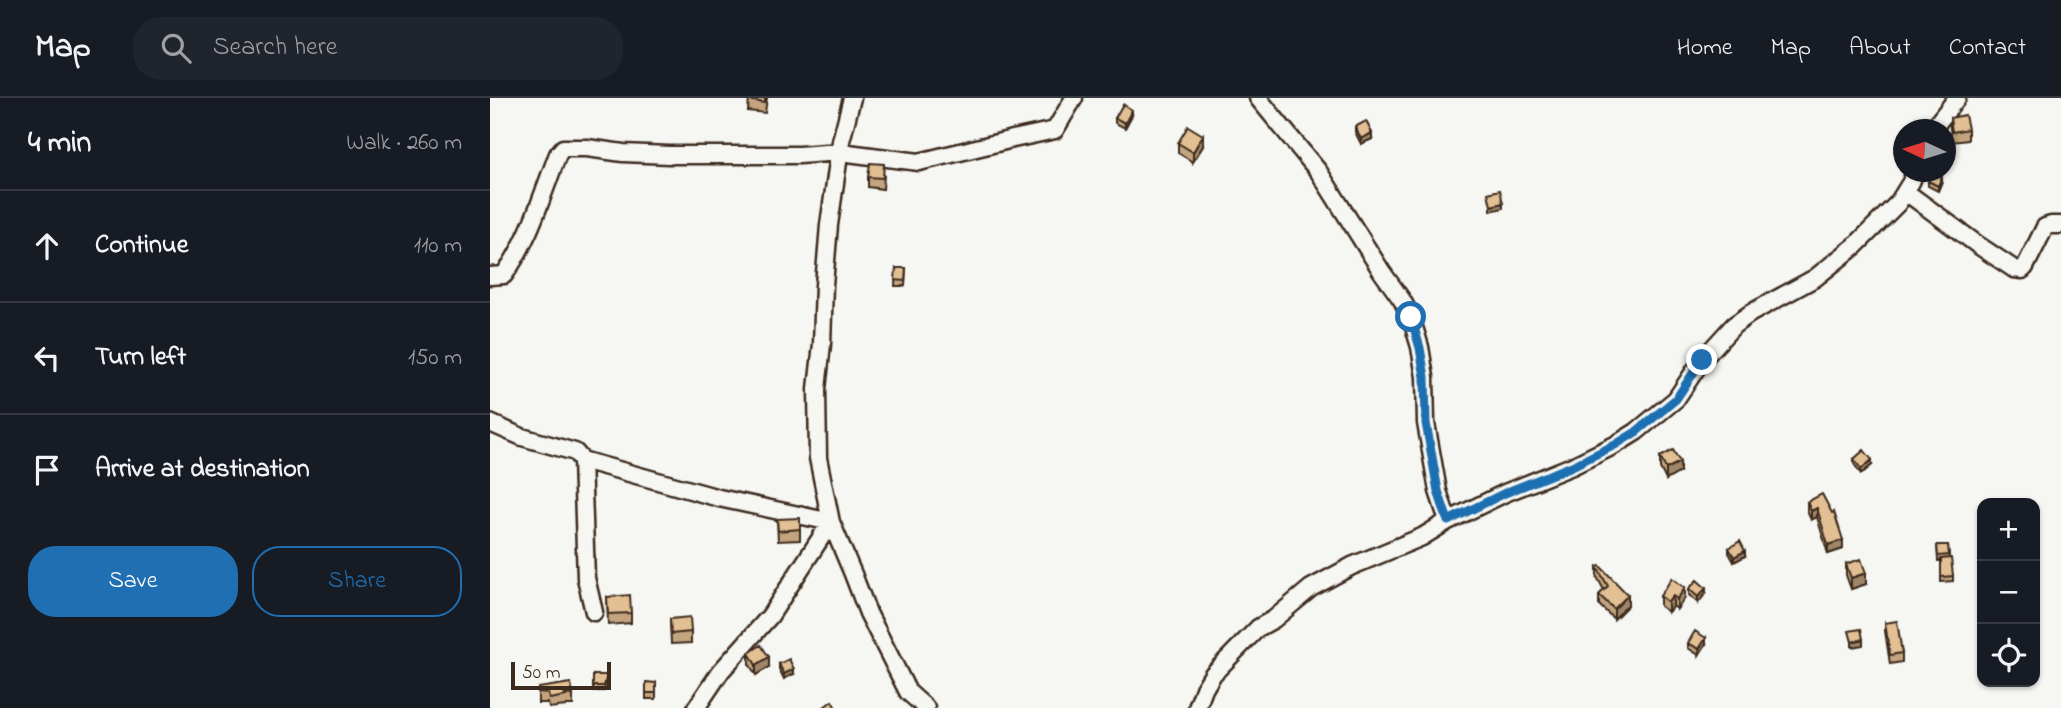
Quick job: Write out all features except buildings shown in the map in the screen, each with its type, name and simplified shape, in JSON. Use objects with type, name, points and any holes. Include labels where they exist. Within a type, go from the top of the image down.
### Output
[{"type":"street","points":[[852,98],[841,141],[829,225],[817,389],[818,458],[831,522],[868,613],[908,692],[926,708]]},
{"type":"street","points":[[490,276],[504,275],[515,258],[535,217],[558,153],[563,148],[682,155],[799,155],[840,152],[919,162],[1055,130],[1074,98]]},
{"type":"street","points":[[1258,98],[1319,172],[1411,317],[1425,377],[1426,423],[1438,491],[1448,521]]},
{"type":"street","points":[[1940,119],[1957,98]]},
{"type":"street","points":[[1197,708],[1213,674],[1258,628],[1274,619],[1311,588],[1352,566],[1422,537],[1505,493],[1572,466],[1636,432],[1676,399],[1702,360],[1726,332],[1751,313],[1828,269],[1885,217],[1906,192],[1910,182]]},
{"type":"street","points":[[1906,192],[2014,269],[2022,270],[2025,267],[2045,227],[2061,225]]},
{"type":"street","points":[[490,423],[538,442],[575,452],[582,460],[719,498],[831,522]]},
{"type":"street","points":[[582,460],[586,579],[594,612]]},
{"type":"street","points":[[696,708],[721,671],[770,616],[831,522]]},
{"type":"route","points":[[1411,317],[1417,332],[1425,377],[1426,423],[1438,491],[1448,521],[1505,493],[1572,466],[1636,432],[1676,399],[1702,360]]}]
